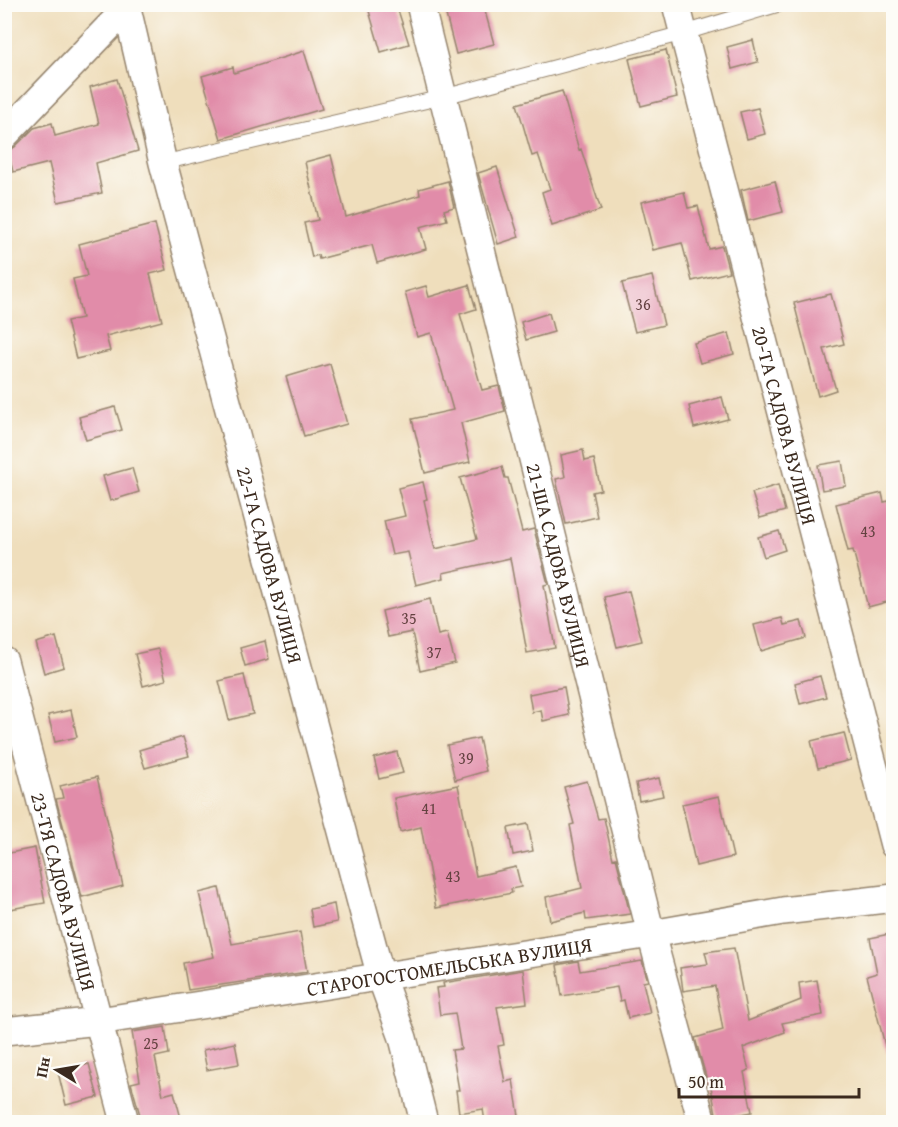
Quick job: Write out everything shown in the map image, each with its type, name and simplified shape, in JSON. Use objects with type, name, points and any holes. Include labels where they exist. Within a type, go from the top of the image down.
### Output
[{"type":"street","name":"21-ША САДОВА ВУЛИЦЯ","points":[[420,4],[651,934],[702,1122]]},
{"type":"street","name":"20-ТА САДОВА ВУЛИЦЯ","points":[[676,4],[894,845]]},
{"type":"street","points":[[4,135],[126,6]]},
{"type":"street","name":"22-ГА САДОВА ВУЛИЦЯ","points":[[126,6],[166,174],[381,976],[403,1038],[424,1122]]},
{"type":"street","name":"23-ТЯ САДОВА ВУЛИЦЯ","points":[[4,661],[125,1122]]},
{"type":"street","name":"СТАРОГОСТОМЕЛЬСЬКА ВУЛИЦЯ","points":[[4,1031],[99,1021],[783,911],[894,898]]},
{"type":"lane","points":[[168,158],[166,162],[443,97],[684,33],[780,4]]},
{"type":"building","points":[[367,4],[396,4],[409,44],[381,52]]},
{"type":"building","points":[[468,4],[483,4],[494,44],[456,54],[445,11]]},
{"type":"building","points":[[753,40],[758,62],[732,69],[727,47]]},
{"type":"building","points":[[666,50],[677,97],[641,106],[629,59]]},
{"type":"building","points":[[304,51],[322,109],[221,139],[202,76],[233,67],[234,73]]},
{"type":"building","points":[[117,79],[138,151],[96,163],[102,193],[58,202],[49,163],[13,172],[8,151],[34,128],[52,123],[55,136],[99,124],[90,87]]},
{"type":"building","points":[[562,91],[579,150],[581,149],[601,210],[552,226],[542,192],[550,189],[538,154],[532,156],[517,104]]},
{"type":"building","points":[[758,108],[765,134],[747,139],[740,112]]},
{"type":"building","points":[[331,155],[346,217],[420,195],[419,189],[448,181],[454,207],[444,210],[447,220],[420,227],[426,249],[377,263],[372,245],[319,259],[318,255],[312,257],[304,223],[318,220],[305,162]]},
{"type":"building","points":[[497,167],[519,237],[498,244],[478,173]]},
{"type":"building","points":[[775,181],[783,212],[748,221],[741,190]]},
{"type":"building","points":[[684,192],[688,208],[698,206],[709,249],[722,246],[729,272],[692,281],[682,243],[653,250],[641,202]]},
{"type":"building","points":[[155,224],[167,270],[150,274],[162,321],[106,336],[110,351],[76,359],[67,321],[82,318],[73,279],[87,276],[79,244]]},
{"type":"building","points":[[652,276],[664,325],[635,332],[622,283]]},
{"type":"building","points":[[469,285],[476,309],[460,314],[482,390],[499,386],[505,411],[461,423],[470,462],[425,473],[412,419],[453,410],[431,333],[417,337],[405,292],[426,286],[429,297]]},
{"type":"building","points":[[831,294],[844,344],[824,349],[836,390],[818,396],[794,303]]},
{"type":"building","points":[[549,313],[554,332],[526,340],[521,322]]},
{"type":"building","points":[[729,333],[734,354],[700,363],[694,343]]},
{"type":"building","points":[[330,364],[347,424],[304,436],[286,377]]},
{"type":"building","points":[[722,397],[728,419],[694,428],[689,406]]},
{"type":"building","points":[[115,407],[122,430],[86,440],[79,417]]},
{"type":"building","points":[[583,450],[585,461],[594,459],[601,490],[592,492],[597,517],[566,524],[556,479],[565,477],[561,455]]},
{"type":"building","points":[[842,461],[846,486],[822,490],[818,465]]},
{"type":"building","points":[[502,467],[505,478],[508,478],[522,532],[534,529],[548,584],[544,585],[555,648],[527,653],[510,558],[443,573],[444,578],[416,585],[408,552],[392,555],[384,521],[405,516],[398,488],[423,482],[427,499],[424,500],[435,549],[477,539],[460,478]]},
{"type":"building","points":[[132,468],[139,492],[110,501],[103,476]]},
{"type":"building","points":[[778,485],[785,511],[760,518],[752,493]]},
{"type":"building","points":[[882,493],[884,502],[889,501],[894,521],[894,600],[868,607],[853,550],[848,551],[836,504]]},
{"type":"building","points":[[779,531],[785,550],[764,557],[758,537]]},
{"type":"building","points":[[629,591],[642,641],[617,647],[604,597]]},
{"type":"building","points":[[430,599],[438,635],[447,633],[455,663],[420,671],[412,632],[388,637],[382,611]]},
{"type":"building","points":[[782,618],[784,625],[801,621],[806,638],[761,651],[754,625]]},
{"type":"building","points":[[56,637],[64,667],[44,673],[36,643]]},
{"type":"building","points":[[265,641],[269,659],[245,666],[240,648]]},
{"type":"building","points":[[158,649],[166,680],[143,686],[135,654]]},
{"type":"building","points":[[244,675],[253,714],[229,720],[219,681]]},
{"type":"building","points":[[820,676],[826,697],[800,704],[795,683]]},
{"type":"building","points":[[564,687],[569,715],[543,721],[541,710],[532,712],[529,694]]},
{"type":"building","points":[[71,710],[77,737],[55,742],[48,715]]},
{"type":"building","points":[[844,733],[851,760],[818,768],[811,741]]},
{"type":"building","points":[[183,737],[189,756],[145,768],[139,750]]},
{"type":"building","points":[[479,738],[486,771],[455,780],[447,745]]},
{"type":"building","points":[[397,752],[403,773],[379,779],[374,758]]},
{"type":"building","points":[[97,777],[123,886],[82,897],[56,799],[63,798],[60,786]]},
{"type":"building","points":[[659,778],[663,796],[639,801],[636,783]]},
{"type":"building","points":[[587,781],[598,819],[604,818],[613,859],[616,858],[630,914],[586,920],[585,913],[550,921],[546,897],[582,888],[570,825],[574,824],[564,787]]},
{"type":"building","points":[[458,785],[476,876],[516,867],[521,887],[511,889],[512,893],[436,908],[421,827],[400,832],[394,798]]},
{"type":"building","points":[[719,796],[733,857],[696,866],[682,804]]},
{"type":"building","points":[[528,824],[533,851],[513,855],[508,828]]},
{"type":"building","points":[[35,848],[45,903],[4,910],[4,854]]},
{"type":"building","points":[[219,888],[232,944],[300,932],[307,972],[188,990],[183,963],[214,957],[199,893]]},
{"type":"building","points":[[334,904],[337,922],[313,927],[310,909]]},
{"type":"building","points":[[894,933],[894,1052],[887,1053],[867,976],[877,973],[870,938]]},
{"type":"building","points":[[734,948],[748,1021],[801,1000],[799,983],[817,980],[823,1015],[782,1023],[785,1032],[743,1048],[749,1070],[744,1072],[752,1112],[717,1119],[711,1087],[709,1087],[695,1038],[723,1030],[715,986],[683,991],[680,968],[708,964],[705,952]]},
{"type":"building","points":[[578,961],[580,971],[642,961],[648,981],[643,982],[650,1013],[628,1018],[624,1000],[620,1001],[617,987],[562,996],[557,965]]},
{"type":"building","points":[[523,970],[527,1003],[497,1007],[504,1045],[498,1046],[505,1082],[513,1080],[520,1122],[485,1122],[483,1109],[459,1113],[456,1090],[459,1090],[452,1050],[461,1049],[455,1013],[440,1015],[436,988],[444,987],[443,983]]},
{"type":"building","points":[[165,1027],[169,1054],[155,1057],[163,1095],[174,1092],[182,1122],[142,1122],[131,1083],[140,1081],[132,1032]]},
{"type":"building","points":[[235,1043],[239,1064],[207,1070],[203,1050]]},
{"type":"building","points":[[89,1064],[98,1097],[66,1105],[58,1072]]}]
